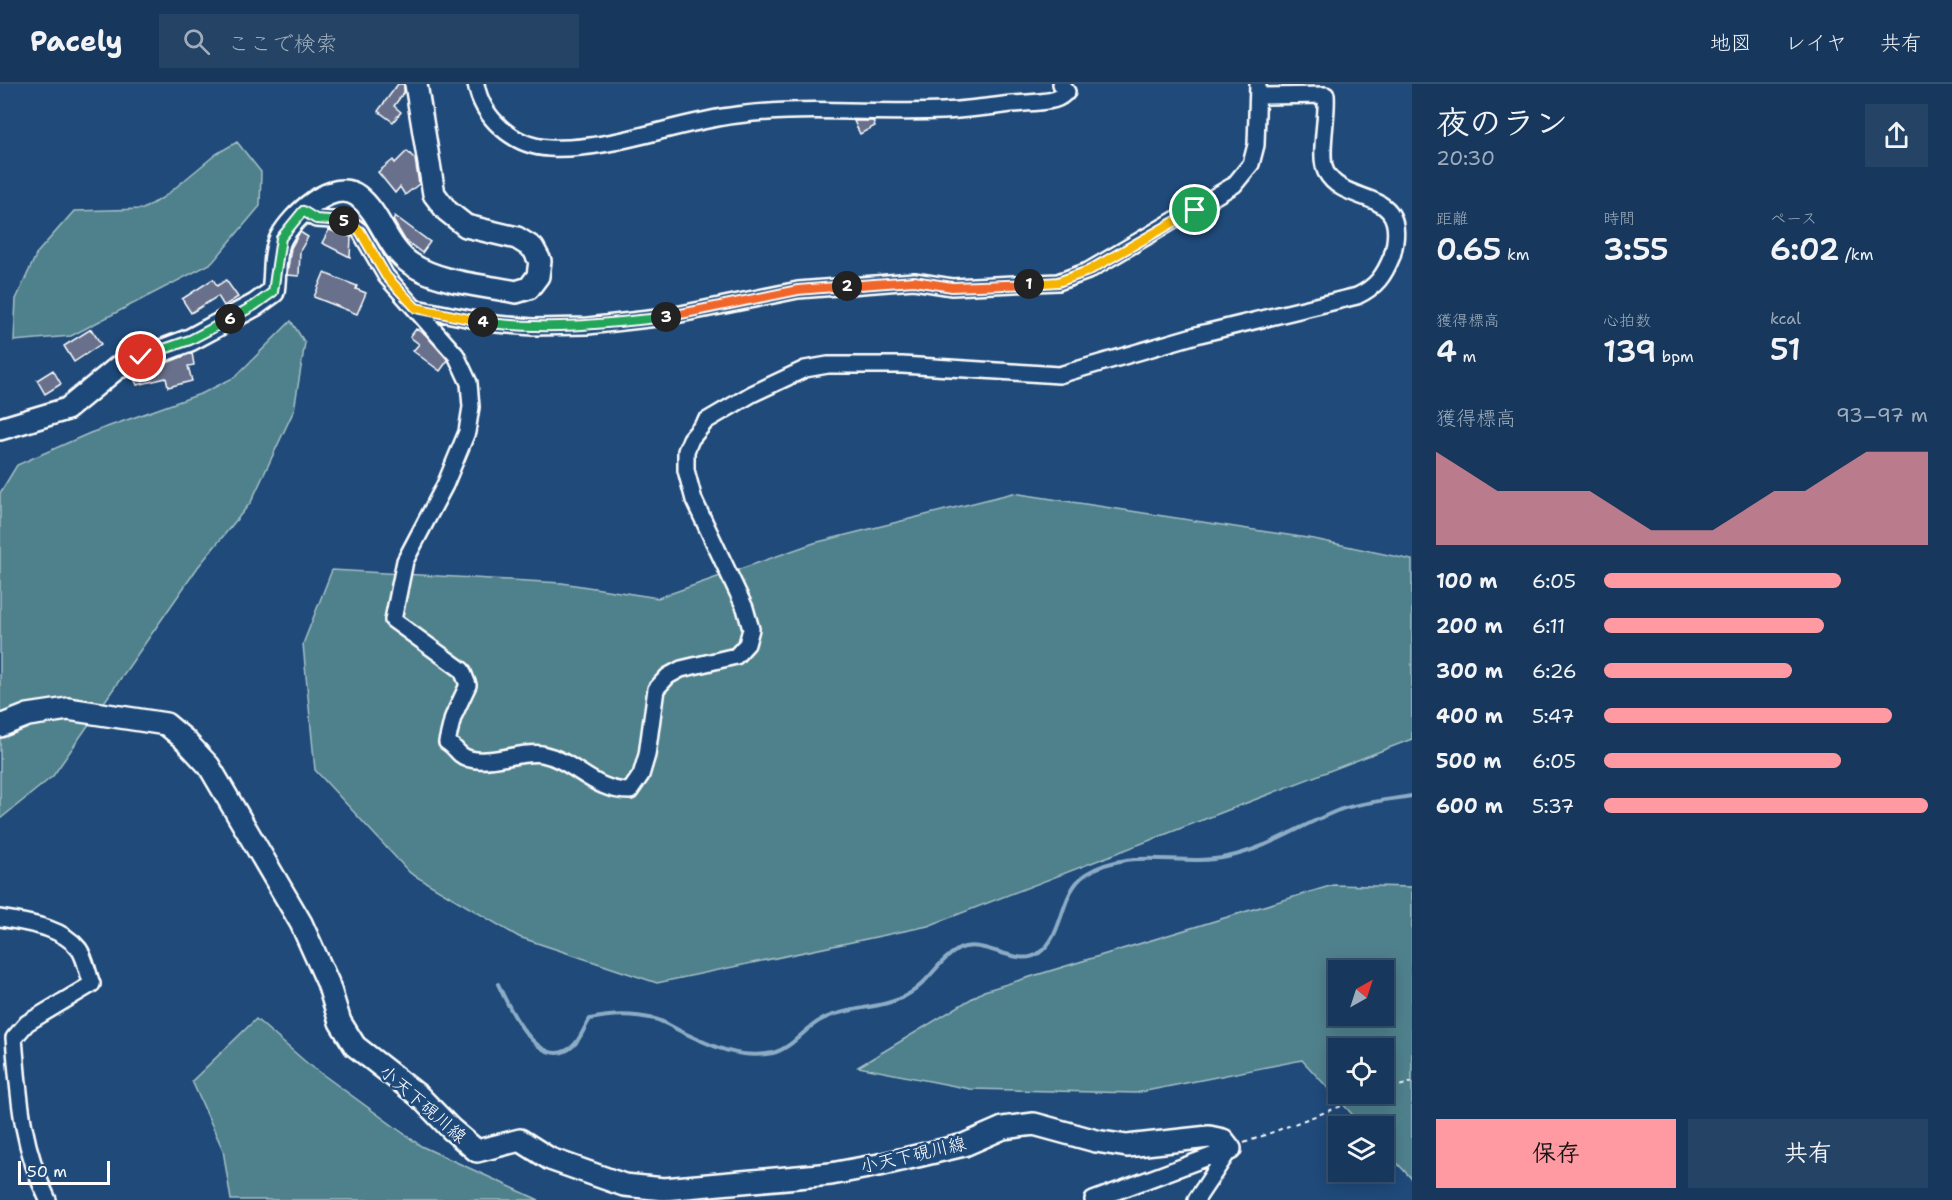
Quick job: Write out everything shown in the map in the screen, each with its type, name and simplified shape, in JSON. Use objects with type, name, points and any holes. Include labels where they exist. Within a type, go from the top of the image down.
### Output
[{"type":"main road","points":[[0,429],[68,409],[117,368],[190,340],[255,305],[273,292],[281,238],[303,211],[319,197],[336,192],[356,194],[370,208],[386,237],[409,262],[429,275],[516,292],[529,288],[538,276],[540,261],[532,248],[517,238],[466,226],[447,211],[434,194],[416,84]]},
{"type":"main road","name":"小天下硯川線","points":[[0,726],[28,715],[68,709],[165,724],[184,738],[209,766],[301,923],[328,983],[340,1022],[355,1046],[420,1096],[451,1130],[477,1151],[520,1140],[550,1159],[624,1185],[664,1189],[831,1174],[964,1145],[1003,1128],[1034,1124],[1096,1141],[1127,1146],[1209,1137],[1223,1140],[1230,1149]]},
{"type":"street","points":[[476,84],[479,100],[493,122],[510,134],[548,148],[581,146],[736,115],[775,111],[943,111],[1029,103],[1060,98],[1067,92],[1061,84]]},
{"type":"street","points":[[303,211],[316,219],[347,221],[360,231],[386,276],[456,355],[469,383],[471,407],[467,432],[445,485],[405,561],[393,620],[462,670],[468,685],[453,717],[447,742],[460,756],[475,760],[538,753],[555,757],[600,786],[614,791],[630,791],[641,775],[647,755],[656,689],[668,676],[681,669],[736,656],[747,644],[751,629],[741,599],[694,500],[686,470],[687,451],[691,439],[706,422],[752,394],[805,369],[828,365],[902,365],[1059,375],[1200,334],[1357,296],[1374,288],[1386,271],[1395,247],[1396,221],[1392,210],[1383,203],[1348,190],[1327,174],[1321,159],[1328,114],[1326,95],[1259,90],[1254,155],[1251,164],[1234,185],[1088,271],[1058,282],[952,287],[914,281],[798,290],[666,317],[588,326],[533,327],[496,324],[416,308]]},
{"type":"street","points":[[0,918],[39,926],[61,935],[79,949],[92,984],[7,1036],[32,1168],[48,1200]]},
{"type":"street","points":[[1093,1200],[1230,1149]]},
{"type":"street","points":[[1196,1200],[1230,1149]]},
{"type":"path","points":[[1394,1088],[1412,1082]]},
{"type":"path","points":[[1230,1149],[1347,1104]]},
{"type":"green space","points":[[237,142],[261,172],[260,206],[212,263],[71,336],[14,341],[16,299],[37,253],[74,211],[143,209],[164,197],[216,154]]},
{"type":"green space","points":[[291,321],[305,343],[294,410],[251,502],[198,567],[53,776],[0,819],[0,493],[17,465],[90,433],[203,393],[235,377]]},
{"type":"green space","points":[[1013,493],[1314,539],[1412,560],[1412,739],[928,926],[657,983],[519,937],[410,873],[315,770],[303,644],[332,570],[562,583],[658,598],[814,543]]},
{"type":"green space","points":[[1333,885],[1412,887],[1412,1179],[1394,1160],[1394,1116],[1354,1116],[1343,1104],[1394,1104],[1394,1038],[1328,1038],[1328,1088],[1302,1060],[1136,1093],[970,1089],[858,1067],[984,991]]},
{"type":"green space","points":[[256,1019],[307,1063],[421,1146],[539,1200],[231,1200],[223,1150],[192,1081]]},
{"type":"building","points":[[398,84],[404,84],[404,92],[394,106],[401,112],[393,122],[378,111]]},
{"type":"building","points":[[854,121],[873,121],[875,126],[860,134]]},
{"type":"building","points":[[407,151],[415,159],[419,184],[405,195],[400,187],[395,193],[378,172],[393,160],[395,163]]},
{"type":"building","points":[[395,216],[430,242],[422,253],[405,240],[393,220]]},
{"type":"building","points":[[329,230],[351,237],[350,257],[322,243]]},
{"type":"building","points":[[300,232],[308,237],[300,251],[299,276],[287,275],[291,248]]},
{"type":"building","points":[[324,273],[357,286],[356,289],[366,293],[357,314],[314,297]]},
{"type":"building","points":[[213,279],[217,286],[226,280],[238,297],[224,306],[218,296],[191,313],[182,299]]},
{"type":"building","points":[[91,329],[101,344],[74,362],[64,346]]},
{"type":"building","points":[[416,329],[425,334],[448,360],[440,371],[413,351],[419,344],[410,337]]},
{"type":"building","points":[[192,353],[194,365],[188,366],[192,381],[168,387],[166,378],[137,385],[133,376]]},
{"type":"building","points":[[53,370],[61,384],[45,394],[37,380]]},
{"type":"waterway","points":[[498,984],[517,1021],[537,1045],[549,1052],[561,1053],[573,1046],[590,1019],[622,1015],[658,1020],[702,1041],[736,1053],[760,1055],[773,1053],[787,1047],[823,1019],[843,1012],[887,1003],[907,995],[959,949],[968,946],[979,947],[1021,957],[1031,957],[1039,953],[1054,936],[1066,902],[1077,882],[1086,874],[1103,866],[1138,859],[1191,860],[1227,857],[1270,843],[1348,807],[1412,796]]},
{"type":"route","points":[[141,357],[190,340],[255,305],[273,292],[281,238],[303,211],[316,219],[347,221],[360,231],[386,276],[416,308],[496,324],[533,327],[588,326],[666,317],[798,290],[914,281],[952,287],[1012,286],[1058,282],[1088,271],[1195,210]]}]
